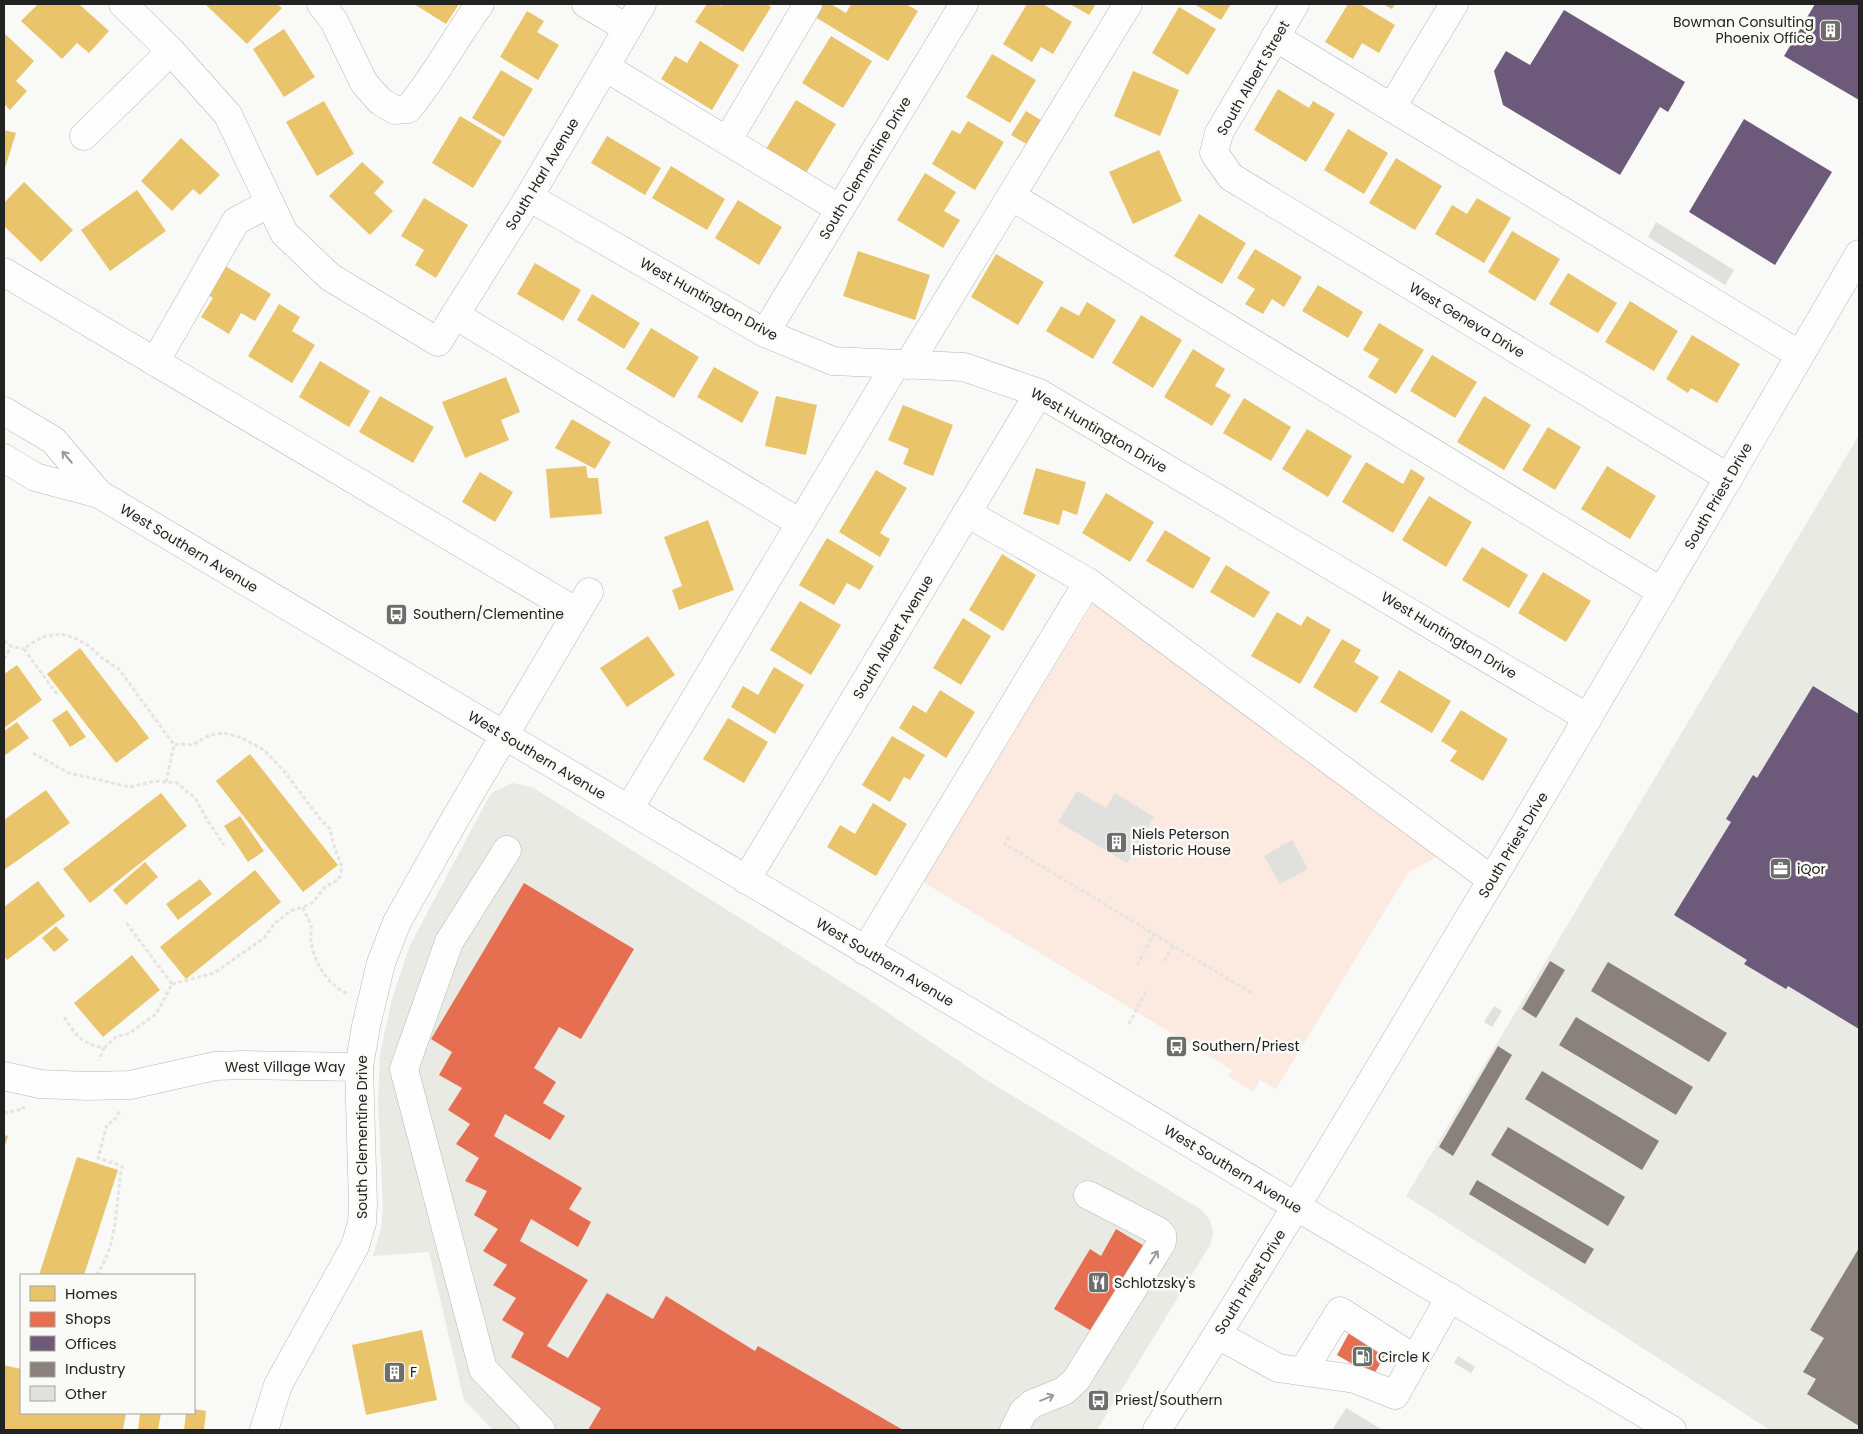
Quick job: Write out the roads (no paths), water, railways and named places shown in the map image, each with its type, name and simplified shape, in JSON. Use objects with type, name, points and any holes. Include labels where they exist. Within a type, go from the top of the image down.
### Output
[{"type":"street","points":[[4,272],[155,362],[236,221],[270,203],[228,115],[172,51],[123,4]]},
{"type":"street","points":[[321,4],[334,21],[364,83],[381,102],[395,110],[408,109],[424,90],[459,32],[480,4]]},
{"type":"street","points":[[586,4],[627,28]]},
{"type":"street","name":"South Harl Avenue","points":[[270,203],[284,233],[330,277],[438,342],[529,197],[642,4]]},
{"type":"street","points":[[727,141],[808,4]]},
{"type":"street","name":"South Clementine Drive","points":[[765,333],[964,4]]},
{"type":"street","points":[[628,810],[800,523],[1011,196],[1128,4]]},
{"type":"street","name":"South Albert Street","points":[[1214,153],[1219,133],[1295,4]]},
{"type":"street","points":[[1392,107],[1454,4]]},
{"type":"street","points":[[1276,37],[1800,355]]},
{"type":"street","points":[[84,136],[172,51]]},
{"type":"street","points":[[605,67],[840,208]]},
{"type":"street","name":"West Geneva Drive","points":[[1214,153],[1232,177],[1728,478]]},
{"type":"street","points":[[1011,196],[1662,592]]},
{"type":"street","name":"West Huntington Drive","points":[[529,197],[765,333],[833,361],[964,367],[1040,393],[1588,718]]},
{"type":"street","name":"South Priest Drive","points":[[1157,1430],[1297,1207],[1588,718],[1859,254]]},
{"type":"street","points":[[455,315],[800,523]]},
{"type":"street","name":"South Clementine Drive","points":[[155,362],[583,602],[503,735],[397,922],[381,963],[366,1026],[359,1067],[364,1204],[362,1223],[355,1246],[278,1385],[264,1430]]},
{"type":"street","name":"South Albert Avenue","points":[[746,880],[1040,393]]},
{"type":"street","name":"West Southern Avenue","points":[[4,411],[53,440],[99,494]]},
{"type":"street","name":"West Southern Avenue","points":[[4,458],[35,477],[99,494],[1672,1430]]},
{"type":"street","points":[[967,513],[1088,582],[1492,880]]},
{"type":"street","points":[[865,951],[1088,582]]},
{"type":"street","points":[[507,850],[449,942],[404,1069],[483,1369],[541,1430]]},
{"type":"street","name":"West Village Way","points":[[4,1076],[40,1084],[130,1085],[215,1066],[359,1067]]},
{"type":"street","points":[[1014,1430],[1023,1412],[1032,1404],[1064,1391],[1076,1380],[1162,1242],[1162,1235],[1158,1231],[1088,1195]]},
{"type":"street","points":[[1218,1335],[1278,1368],[1355,1378],[1395,1395],[1450,1298]]},
{"type":"street","points":[[1303,1371],[1340,1311],[1415,1359]]},
{"type":"place","name":"Bowman Consulting Phoenix Office","points":[[1830,30]]},
{"type":"place","name":"Southern/Clementine","points":[[397,614]]},
{"type":"place","name":"Niels Peterson Historic House","points":[[1116,842]]},
{"type":"place","name":"iQor","points":[[1781,869]]},
{"type":"place","name":"Southern/Priest","points":[[1176,1046]]},
{"type":"place","name":"Schlotzsky's","points":[[1098,1283]]},
{"type":"place","name":"Circle K","points":[[1362,1357]]},
{"type":"place","name":"F","points":[[394,1372]]},
{"type":"place","name":"Priest/Southern","points":[[1099,1400]]}]
